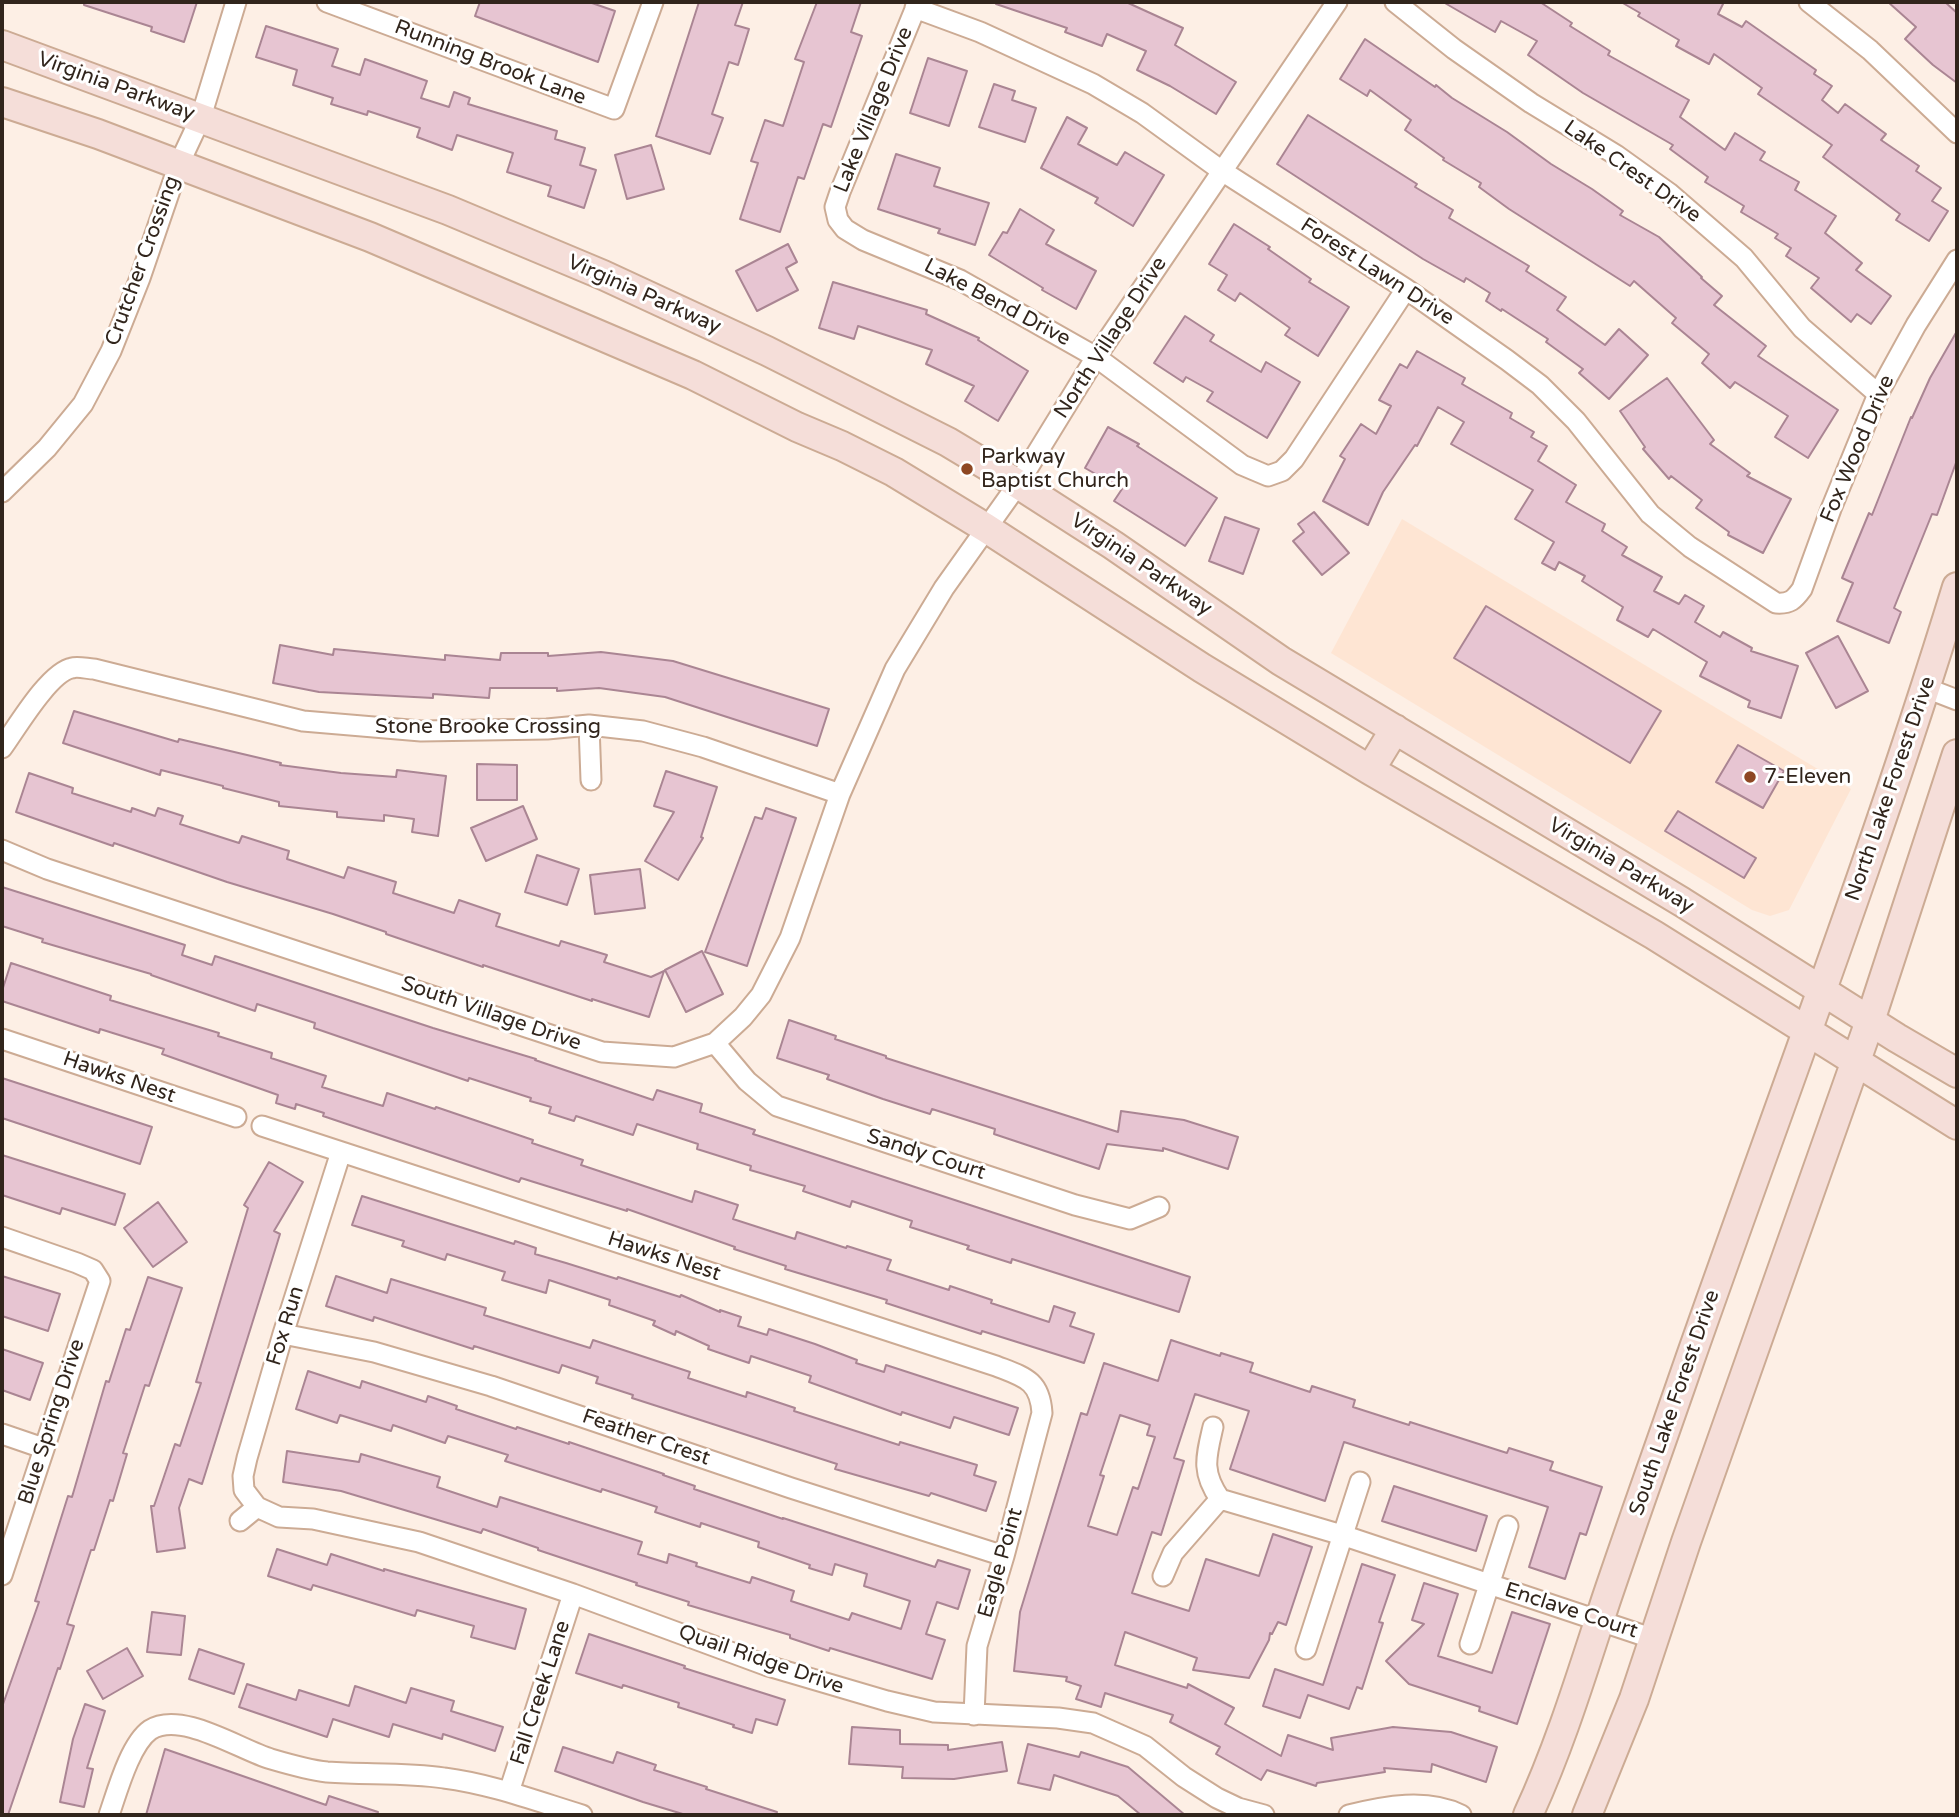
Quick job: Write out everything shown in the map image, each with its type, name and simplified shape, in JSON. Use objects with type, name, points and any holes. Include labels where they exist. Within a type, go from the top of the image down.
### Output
[{"type":"main road","name":"Virginia Parkway","points":[[2,45],[448,210],[603,275],[767,351],[936,436],[1018,484],[1113,545],[1281,661],[1682,902],[1957,1073]]},
{"type":"main road","name":"Virginia Parkway","points":[[2,102],[179,164],[370,237],[693,375],[894,472],[986,528],[1118,615],[1370,770],[1654,935],[1957,1125]]},
{"type":"main road","name":"North Lake Forest Drive","points":[[1822,990],[1926,688],[1957,587]]},
{"type":"main road","points":[[1370,770],[1395,729]]},
{"type":"main road","points":[[1587,1815],[1625,1722],[1870,1021],[1957,754]]},
{"type":"main road","name":"South Lake Forest Drive","points":[[1528,1815],[1577,1691],[1759,1162],[1822,990]]},
{"type":"street","name":"Crutcher Crossing","points":[[2,492],[47,448],[83,404],[111,351],[179,164],[201,117],[236,2]]},
{"type":"street","name":"Running Brook Lane","points":[[327,2],[614,109],[653,2]]},
{"type":"street","name":"North Village Drive","points":[[840,794],[895,669],[944,588],[1018,484],[1096,357],[1337,2]]},
{"type":"street","name":"Lake Crest Drive","points":[[1395,2],[1454,49],[1531,103],[1616,155],[1669,193],[1744,258],[1802,328],[1878,394]]},
{"type":"street","points":[[1811,2],[1870,50],[1957,133]]},
{"type":"street","name":"Forest Lawn Drive","points":[[917,5],[1093,84],[1142,113],[1222,171],[1406,289],[1540,386],[1576,421],[1650,514],[1690,547],[1765,598],[1787,604]]},
{"type":"street","name":"Lake Village Drive","points":[[838,220],[835,207],[840,192],[917,5]]},
{"type":"street","name":"Lake Bend Drive","points":[[838,220],[845,229],[863,240],[960,280],[1096,357],[1242,465],[1268,476],[1282,471],[1294,459],[1406,289]]},
{"type":"street","name":"Fox Wood Drive","points":[[1787,604],[1802,589],[1830,509],[1878,394],[1916,325],[1957,260]]},
{"type":"street","name":"Stone Brooke Crossing","points":[[2,748],[48,685],[60,673],[72,667],[94,669],[303,721],[421,731],[547,729],[589,725],[643,730],[703,747],[840,794]]},
{"type":"street","points":[[1926,688],[1957,700]]},
{"type":"street","points":[[589,725],[592,780]]},
{"type":"street","name":"South Village Drive","points":[[2,850],[47,869],[602,1052],[674,1056],[715,1043],[743,1017],[761,995],[790,938],[840,794]]},
{"type":"street","name":"Hawks Nest","points":[[2,1039],[236,1117]]},
{"type":"street","name":"Sandy Court","points":[[715,1043],[747,1081],[777,1106],[1086,1208],[1130,1219],[1159,1207]]},
{"type":"street","name":"Hawks Nest","points":[[262,1126],[996,1366],[1023,1376],[1032,1383],[1041,1397],[1042,1413]]},
{"type":"street","name":"Fox Run","points":[[254,1504],[244,1490],[243,1476],[283,1334],[341,1152]]},
{"type":"street","name":"Blue Spring Drive","points":[[2,1237],[93,1270],[100,1280],[2,1575]]},
{"type":"street","name":"Feather Crest","points":[[283,1334],[374,1352],[491,1386],[791,1488],[1004,1556]]},
{"type":"street","name":"Eagle Point","points":[[974,1715],[978,1646],[1042,1413]]},
{"type":"street","points":[[1163,1576],[1173,1553],[1220,1499],[1209,1484],[1206,1460],[1213,1427]]},
{"type":"street","points":[[2,1434],[43,1448]]},
{"type":"street","points":[[1306,1649],[1360,1482]]},
{"type":"street","name":"Enclave Court","points":[[1220,1499],[1342,1535],[1654,1639]]},
{"type":"street","points":[[240,1521],[254,1504]]},
{"type":"street","name":"Quail Ridge Drive","points":[[254,1504],[279,1517],[326,1522],[419,1542],[573,1594],[781,1670],[887,1701],[934,1712],[1058,1718],[1093,1723],[1145,1746],[1184,1777],[1217,1798],[1238,1808],[1264,1815]]},
{"type":"street","name":"Enclave Court","points":[[1470,1644],[1508,1527]]},
{"type":"street","name":"Fall Creek Lane","points":[[509,1792],[573,1594]]},
{"type":"street","points":[[109,1815],[123,1773],[133,1753],[150,1730],[167,1725],[202,1730],[269,1758],[323,1771],[444,1778],[509,1792],[582,1815]]},
{"type":"street","points":[[1349,1815],[1409,1805],[1433,1806],[1461,1815]]},
{"type":"shaded area","points":[[1402,519],[1851,789],[1789,910],[1770,916],[1752,910],[1331,653]]},
{"type":"building","points":[[84,2],[197,2],[184,42],[151,31],[152,27],[84,5]]},
{"type":"building","points":[[480,2],[589,2],[615,11],[598,62],[475,16]]},
{"type":"building","points":[[699,2],[743,2],[735,25],[749,29],[738,65],[729,62],[712,114],[723,118],[710,154],[656,136]]},
{"type":"building","points":[[817,2],[861,2],[851,32],[862,36],[831,127],[823,124],[804,179],[798,177],[780,232],[740,219],[758,163],[751,161],[765,120],[783,126],[804,62],[795,59]]},
{"type":"building","points":[[1126,2],[1183,28],[1175,45],[1236,82],[1216,114],[1137,70],[1146,51],[1107,34],[1102,46],[1065,32],[1067,28],[996,4]]},
{"type":"building","points":[[1443,2],[1540,2],[1572,23],[1570,26],[1610,51],[1608,55],[1689,100],[1680,117],[1725,150],[1735,133],[1765,152],[1760,160],[1799,182],[1795,190],[1836,216],[1825,233],[1862,263],[1856,270],[1891,296],[1871,324],[1857,314],[1851,322],[1811,288],[1819,278],[1786,256],[1791,248],[1775,238],[1778,234],[1741,212],[1744,206],[1705,182],[1708,177],[1670,149],[1673,145],[1583,93],[1528,55],[1537,41],[1501,21],[1495,32]]},
{"type":"building","points":[[1621,2],[1724,2],[1718,14],[1742,27],[1746,21],[1816,70],[1814,74],[1832,86],[1822,100],[1838,113],[1845,104],[1886,134],[1881,140],[1919,166],[1916,171],[1941,188],[1932,201],[1948,211],[1929,241],[1896,220],[1900,214],[1823,157],[1832,145],[1758,94],[1762,88],[1714,54],[1709,64],[1676,46],[1679,40],[1638,16],[1640,13]]},
{"type":"building","points":[[1888,2],[1945,2],[1957,13],[1957,83],[1905,39],[1916,27]]},
{"type":"building","points":[[266,26],[338,49],[332,66],[360,75],[365,59],[427,81],[421,98],[449,107],[454,92],[470,98],[468,104],[557,131],[555,139],[585,148],[580,165],[596,170],[584,208],[548,196],[551,186],[507,172],[513,153],[457,135],[452,150],[417,137],[420,128],[368,111],[367,115],[331,104],[333,98],[293,85],[297,70],[256,57]]},
{"type":"building","points":[[1365,39],[1592,189],[1623,211],[1620,215],[1659,237],[1702,277],[1722,296],[1714,305],[1766,346],[1758,356],[1838,410],[1808,458],[1775,437],[1788,416],[1735,382],[1730,388],[1702,363],[1709,354],[1672,323],[1676,318],[1634,281],[1630,286],[1509,209],[1479,187],[1481,183],[1443,160],[1444,158],[1405,130],[1411,120],[1370,90],[1367,96],[1340,79]]},
{"type":"building","points":[[928,58],[967,71],[949,126],[910,113]]},
{"type":"building","points":[[994,84],[1015,91],[1012,100],[1036,108],[1025,142],[979,127]]},
{"type":"building","points":[[1308,115],[1453,210],[1449,218],[1529,266],[1526,271],[1566,297],[1557,310],[1605,345],[1619,329],[1648,355],[1609,399],[1579,373],[1583,369],[1546,342],[1548,339],[1486,301],[1490,293],[1466,278],[1464,282],[1423,259],[1277,164]]},
{"type":"building","points":[[1067,117],[1087,128],[1078,144],[1117,165],[1125,152],[1164,175],[1133,226],[1095,203],[1098,198],[1041,168]]},
{"type":"building","points":[[651,145],[664,189],[627,199],[615,155]]},
{"type":"building","points":[[896,154],[940,168],[934,186],[989,203],[975,245],[938,233],[940,229],[878,209]]},
{"type":"building","points":[[1020,209],[1054,230],[1046,244],[1096,271],[1076,309],[989,255],[1003,232],[1007,233]]},
{"type":"building","points":[[1234,224],[1270,247],[1268,249],[1311,279],[1309,282],[1349,307],[1318,356],[1285,335],[1290,328],[1240,293],[1235,301],[1218,290],[1227,275],[1209,264]]},
{"type":"building","points":[[788,244],[797,262],[786,268],[798,290],[757,311],[736,271]]},
{"type":"building","points":[[833,282],[927,310],[926,314],[979,338],[978,340],[1028,371],[998,421],[965,401],[974,386],[926,364],[932,350],[858,326],[854,339],[819,328]]},
{"type":"building","points":[[1185,316],[1214,335],[1210,341],[1261,372],[1266,362],[1300,382],[1267,438],[1207,401],[1213,392],[1186,377],[1183,382],[1154,363]]},
{"type":"building","points":[[1957,331],[1957,460],[1937,515],[1932,514],[1894,608],[1901,612],[1889,643],[1837,621],[1853,583],[1842,578],[1869,513],[1872,515],[1911,417]]},
{"type":"building","points":[[1417,351],[1465,378],[1462,384],[1512,413],[1510,418],[1534,432],[1531,437],[1547,446],[1538,461],[1576,485],[1566,502],[1605,524],[1602,531],[1627,547],[1622,555],[1662,577],[1654,591],[1679,604],[1685,595],[1704,606],[1695,622],[1720,637],[1723,632],[1752,648],[1751,651],[1798,666],[1781,718],[1748,707],[1750,701],[1700,676],[1707,662],[1653,629],[1648,637],[1617,620],[1623,607],[1582,581],[1585,576],[1559,562],[1555,570],[1542,563],[1554,542],[1515,519],[1533,490],[1451,444],[1464,422],[1438,407],[1417,446],[1415,445],[1383,492],[1368,525],[1323,501],[1345,459],[1340,456],[1361,424],[1376,434],[1391,406],[1379,400],[1400,364],[1407,368]]},
{"type":"building","points":[[1667,378],[1714,440],[1710,444],[1750,473],[1747,476],[1791,499],[1763,553],[1728,535],[1729,532],[1696,508],[1702,500],[1671,476],[1669,479],[1643,449],[1645,447],[1620,411]]},
{"type":"building","points":[[1108,427],[1139,444],[1137,446],[1217,498],[1185,546],[1114,501],[1122,489],[1085,468]]},
{"type":"building","points":[[1314,512],[1349,553],[1322,575],[1293,541],[1304,532],[1298,524]]},
{"type":"building","points":[[1225,517],[1259,529],[1243,574],[1209,561]]},
{"type":"building","points":[[1486,606],[1661,711],[1630,763],[1454,658]]},
{"type":"building","points":[[1838,636],[1868,691],[1836,708],[1806,653]]},
{"type":"building","points":[[280,645],[333,655],[334,649],[445,660],[445,655],[500,660],[501,653],[548,653],[548,656],[601,652],[673,661],[829,709],[817,746],[665,697],[599,688],[557,691],[557,688],[490,688],[489,698],[319,692],[273,683]]},
{"type":"building","points":[[74,711],[178,742],[179,739],[281,763],[280,765],[396,777],[397,770],[446,776],[438,836],[412,832],[414,819],[384,815],[384,821],[337,817],[337,812],[279,806],[279,802],[161,770],[160,775],[63,743]]},
{"type":"building","name":"7-Eleven","points":[[1738,745],[1784,771],[1763,808],[1716,782]]},
{"type":"building","points":[[477,764],[517,765],[517,800],[477,800]]},
{"type":"building","points":[[666,771],[717,787],[701,837],[703,838],[678,880],[645,861],[674,812],[654,806]]},
{"type":"building","points":[[29,773],[73,788],[72,793],[131,812],[132,808],[155,816],[158,808],[183,816],[180,824],[239,843],[242,836],[289,851],[287,859],[344,878],[348,867],[396,882],[393,893],[454,913],[459,900],[500,914],[496,926],[559,946],[561,941],[607,955],[604,962],[651,977],[664,971],[649,1017],[483,967],[333,914],[227,882],[114,843],[113,846],[16,812]]},
{"type":"building","points":[[523,806],[537,839],[486,861],[471,828]]},
{"type":"building","points":[[766,808],[796,818],[747,966],[705,952],[755,817],[762,819]]},
{"type":"building","name":"7-Eleven","points":[[1678,811],[1756,858],[1744,878],[1665,831]]},
{"type":"building","points":[[537,855],[579,869],[567,905],[525,892]]},
{"type":"building","points":[[640,869],[645,908],[595,914],[590,875]]},
{"type":"building","points":[[2,887],[185,945],[182,955],[212,965],[215,956],[536,1059],[653,1100],[657,1090],[702,1104],[700,1112],[755,1130],[753,1134],[1190,1277],[1179,1312],[1012,1259],[1011,1263],[967,1249],[969,1246],[910,1227],[912,1221],[852,1201],[850,1207],[803,1191],[805,1186],[750,1170],[751,1166],[697,1149],[698,1144],[637,1124],[633,1135],[576,1116],[574,1121],[549,1113],[551,1107],[530,1101],[531,1098],[469,1078],[468,1081],[314,1028],[315,1023],[257,1004],[255,1011],[151,974],[42,942],[43,939],[2,926]]},
{"type":"building","points":[[702,951],[723,994],[686,1012],[665,970]]},
{"type":"building","points":[[11,963],[111,996],[110,1000],[219,1033],[218,1036],[272,1053],[271,1058],[326,1076],[322,1087],[383,1106],[387,1093],[435,1109],[436,1107],[533,1140],[532,1143],[583,1160],[581,1165],[692,1202],[695,1191],[738,1205],[733,1219],[795,1239],[797,1232],[891,1260],[887,1270],[949,1290],[950,1286],[1049,1322],[1054,1306],[1075,1313],[1070,1326],[1094,1334],[1084,1363],[982,1331],[981,1334],[886,1303],[887,1300],[785,1269],[786,1266],[627,1209],[521,1178],[519,1182],[323,1116],[324,1113],[296,1104],[295,1109],[276,1103],[278,1095],[162,1054],[164,1049],[100,1029],[99,1033],[2,1001],[2,991]]},
{"type":"building","points":[[789,1020],[836,1036],[835,1039],[886,1058],[1118,1132],[1121,1111],[1184,1120],[1238,1137],[1228,1169],[1163,1148],[1163,1151],[1107,1144],[1099,1169],[994,1134],[995,1129],[932,1109],[930,1114],[883,1099],[827,1079],[829,1075],[777,1058]]},
{"type":"building","points":[[2,1078],[152,1127],[140,1164],[2,1118]]},
{"type":"building","points":[[2,1155],[125,1194],[115,1225],[62,1208],[60,1214],[2,1195]]},
{"type":"building","points":[[269,1162],[303,1182],[274,1231],[280,1234],[202,1484],[189,1479],[179,1508],[185,1548],[157,1552],[151,1506],[154,1506],[175,1444],[180,1446],[201,1383],[196,1382],[248,1208],[244,1205]]},
{"type":"building","points":[[362,1196],[514,1244],[515,1241],[536,1248],[535,1254],[680,1297],[681,1295],[720,1312],[741,1317],[738,1326],[767,1335],[769,1329],[884,1372],[886,1365],[1018,1408],[1009,1435],[954,1417],[950,1428],[902,1412],[901,1415],[809,1382],[811,1376],[751,1356],[749,1363],[708,1349],[709,1346],[676,1331],[675,1335],[653,1325],[655,1321],[609,1305],[610,1300],[549,1280],[546,1293],[502,1280],[505,1272],[447,1254],[445,1260],[402,1246],[404,1241],[352,1225]]},
{"type":"building","points":[[158,1202],[187,1242],[153,1267],[124,1228]]},
{"type":"building","points":[[2,1276],[60,1294],[48,1331],[2,1316]]},
{"type":"building","points":[[336,1276],[387,1293],[391,1279],[486,1308],[484,1315],[590,1348],[593,1340],[690,1372],[688,1378],[746,1397],[747,1392],[795,1408],[794,1411],[899,1445],[900,1442],[977,1465],[974,1475],[996,1482],[986,1511],[931,1493],[929,1496],[835,1469],[837,1464],[632,1398],[633,1395],[596,1383],[598,1377],[562,1365],[559,1373],[374,1317],[373,1321],[326,1306]]},
{"type":"building","points":[[148,1277],[182,1288],[149,1386],[145,1385],[123,1453],[127,1454],[113,1501],[110,1500],[94,1550],[91,1550],[67,1624],[74,1626],[60,1669],[58,1668],[8,1815],[2,1815],[2,1707],[39,1602],[35,1601],[68,1496],[72,1497],[106,1381],[109,1382],[126,1329],[130,1330]]},
{"type":"building","points":[[1171,1340],[1220,1356],[1221,1353],[1253,1363],[1250,1372],[1310,1392],[1312,1386],[1355,1400],[1353,1407],[1409,1425],[1410,1422],[1507,1453],[1509,1448],[1553,1462],[1550,1470],[1602,1487],[1586,1535],[1580,1533],[1565,1579],[1529,1567],[1548,1507],[1344,1442],[1325,1501],[1230,1469],[1249,1411],[1195,1394],[1174,1458],[1184,1461],[1161,1535],[1152,1532],[1132,1593],[1189,1611],[1206,1559],[1259,1576],[1273,1534],[1312,1547],[1286,1625],[1278,1622],[1272,1634],[1270,1633],[1249,1678],[1193,1670],[1197,1658],[1125,1632],[1115,1665],[1187,1688],[1188,1684],[1234,1708],[1225,1724],[1281,1756],[1288,1735],[1333,1750],[1331,1738],[1393,1727],[1451,1732],[1497,1747],[1486,1782],[1432,1764],[1431,1772],[1384,1768],[1385,1772],[1317,1783],[1316,1786],[1267,1770],[1261,1780],[1216,1754],[1220,1747],[1170,1722],[1173,1715],[1105,1693],[1101,1707],[1076,1699],[1081,1686],[1066,1681],[1067,1677],[1014,1671],[1020,1612],[1081,1413],[1087,1415],[1104,1363],[1158,1381]],"holes":[[[1120,1415],[1150,1425],[1147,1435],[1155,1437],[1138,1489],[1133,1487],[1117,1535],[1088,1526],[1104,1476],[1100,1475]]]},
{"type":"building","points":[[2,1349],[43,1363],[30,1400],[2,1390]]},
{"type":"building","points":[[308,1371],[360,1388],[362,1381],[426,1402],[428,1396],[457,1406],[456,1409],[516,1429],[517,1427],[569,1442],[664,1474],[695,1486],[694,1489],[783,1519],[935,1567],[938,1560],[970,1570],[958,1609],[937,1602],[926,1634],[945,1640],[932,1679],[830,1648],[829,1651],[790,1638],[790,1635],[688,1605],[689,1602],[483,1529],[481,1533],[341,1491],[283,1482],[287,1451],[359,1462],[361,1454],[440,1477],[437,1487],[497,1507],[500,1497],[642,1542],[638,1554],[667,1563],[669,1554],[697,1563],[696,1566],[750,1583],[752,1577],[794,1591],[791,1601],[849,1620],[852,1613],[901,1629],[910,1601],[864,1586],[867,1574],[835,1564],[832,1575],[809,1568],[810,1565],[758,1547],[759,1542],[701,1523],[700,1527],[655,1512],[657,1507],[505,1461],[508,1455],[448,1436],[445,1443],[393,1425],[391,1431],[340,1415],[337,1423],[296,1409]]},
{"type":"building","points":[[1394,1486],[1487,1516],[1476,1551],[1382,1521]]},
{"type":"building","points":[[277,1549],[327,1565],[331,1554],[526,1609],[515,1649],[471,1637],[474,1626],[417,1610],[415,1616],[313,1585],[311,1590],[268,1576]]},
{"type":"building","points":[[1362,1564],[1395,1575],[1379,1622],[1383,1623],[1362,1689],[1357,1687],[1349,1709],[1308,1695],[1300,1718],[1263,1706],[1275,1669],[1323,1685]]},
{"type":"building","points":[[1424,1583],[1458,1594],[1438,1656],[1492,1673],[1512,1612],[1550,1624],[1517,1724],[1479,1711],[1480,1707],[1409,1684],[1386,1661],[1424,1624],[1412,1620]]},
{"type":"building","points":[[152,1612],[185,1616],[181,1655],[147,1652]]},
{"type":"building","points":[[589,1634],[785,1700],[777,1725],[756,1719],[752,1733],[678,1707],[679,1703],[576,1673]]},
{"type":"building","points":[[127,1648],[143,1676],[103,1699],[87,1671]]},
{"type":"building","points":[[199,1649],[244,1664],[234,1694],[189,1679]]},
{"type":"building","points":[[247,1684],[296,1700],[299,1690],[349,1706],[355,1686],[406,1703],[411,1688],[454,1701],[451,1711],[503,1727],[495,1751],[443,1734],[442,1739],[393,1724],[389,1737],[333,1719],[327,1737],[239,1707]]},
{"type":"building","points":[[85,1704],[105,1711],[87,1768],[93,1769],[84,1807],[60,1802],[73,1739]]},
{"type":"building","points":[[852,1727],[900,1730],[900,1744],[948,1745],[948,1750],[1002,1742],[1007,1771],[954,1779],[902,1778],[903,1767],[849,1764]]},
{"type":"building","points":[[1028,1744],[1079,1757],[1081,1752],[1128,1767],[1185,1815],[1141,1815],[1118,1796],[1054,1775],[1050,1790],[1018,1783]]},
{"type":"building","points":[[563,1747],[613,1763],[617,1752],[656,1765],[654,1770],[777,1812],[776,1815],[686,1815],[643,1802],[555,1771]]},
{"type":"building","points":[[165,1749],[326,1805],[329,1796],[378,1812],[377,1815],[146,1815]]},
{"type":"place","name":"Parkway Baptist Church","points":[[967,469]]},
{"type":"place","name":"7-Eleven","points":[[1750,777]]}]
